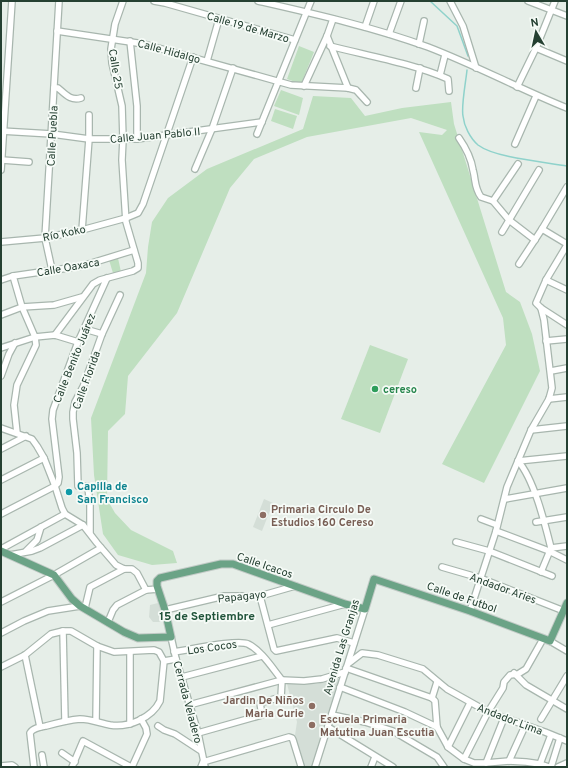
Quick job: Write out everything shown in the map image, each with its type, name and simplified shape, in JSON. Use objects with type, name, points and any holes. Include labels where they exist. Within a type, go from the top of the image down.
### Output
[{"type":"main road","points":[[1,550],[54,575],[72,599],[82,607],[124,632],[138,638],[171,639],[165,610],[158,589]]},
{"type":"main road","name":"Calle Icacos","points":[[158,589],[157,581],[160,578],[221,564],[233,564],[345,604],[365,609]]},
{"type":"main road","name":"Calle de Futbol","points":[[374,578],[470,611],[546,640]]},
{"type":"main road","name":"Avenida Las Granjas","points":[[365,609],[374,578]]},
{"type":"main road","points":[[546,640],[567,603]]},
{"type":"street","points":[[1,170],[12,1]]},
{"type":"street","name":"Calle Puebla","points":[[52,270],[45,238],[59,1]]},
{"type":"street","name":"Calle 25","points":[[107,278],[133,271],[138,268],[126,218],[122,160],[122,106],[112,63],[111,49],[115,24],[123,1]]},
{"type":"street","name":"Calle 19 de Marzo","points":[[154,1],[295,40]]},
{"type":"street","points":[[258,1],[365,27],[419,44],[476,68],[536,96],[567,108]]},
{"type":"street","points":[[257,134],[311,1]]},
{"type":"street","points":[[365,27],[374,1]]},
{"type":"street","points":[[389,34],[401,1]]},
{"type":"street","points":[[450,1],[463,26],[476,68]]},
{"type":"street","points":[[528,1],[567,16]]},
{"type":"street","points":[[517,87],[536,48],[555,1]]},
{"type":"street","points":[[207,62],[218,19]]},
{"type":"street","points":[[304,86],[327,36],[333,19]]},
{"type":"street","points":[[419,44],[424,21]]},
{"type":"street","name":"Calle Hidalgo","points":[[57,31],[130,41],[279,80],[291,85],[348,88]]},
{"type":"street","points":[[327,36],[348,88],[356,90],[367,102]]},
{"type":"street","points":[[130,41],[137,106],[138,139]]},
{"type":"street","points":[[330,46],[420,68],[440,75],[448,79],[449,91]]},
{"type":"street","points":[[536,48],[567,61]]},
{"type":"street","points":[[440,75],[445,55]]},
{"type":"street","name":"Río Koko","points":[[1,242],[45,238],[82,230],[126,218],[138,213],[141,209],[193,57]]},
{"type":"street","points":[[195,170],[212,129],[233,68]]},
{"type":"street","points":[[416,88],[420,68]]},
{"type":"street","points":[[54,88],[58,88],[72,99],[81,98]]},
{"type":"street","points":[[515,144],[536,96]]},
{"type":"street","points":[[82,230],[89,115]]},
{"type":"street","name":"Calle Juan Pablo II","points":[[3,131],[52,134],[88,139],[138,139],[262,122]]},
{"type":"street","points":[[459,138],[468,150],[474,170],[474,184],[481,197],[493,201],[509,220],[534,240]]},
{"type":"street","points":[[2,160],[29,162]]},
{"type":"street","points":[[493,201],[518,164]]},
{"type":"street","points":[[502,232],[539,170]]},
{"type":"street","points":[[519,264],[567,187]]},
{"type":"street","points":[[542,229],[567,244],[546,280],[536,304],[567,325]]},
{"type":"street","name":"Calle Oaxaca","points":[[1,280],[13,276],[82,266],[134,250]]},
{"type":"street","points":[[13,276],[22,307],[35,337],[36,345],[17,385],[14,405],[17,433]]},
{"type":"street","points":[[55,335],[93,284],[107,278]]},
{"type":"street","name":"Calle Benito Juárez","points":[[55,486],[58,483],[59,477],[52,419],[53,410],[78,342],[107,278]]},
{"type":"street","points":[[546,280],[567,290]]},
{"type":"street","name":"Calle Florida","points":[[90,532],[91,514],[87,486],[78,486],[77,453],[73,419],[75,402],[83,387],[102,334],[120,295]]},
{"type":"street","points":[[1,315],[22,307],[54,305],[83,297]]},
{"type":"street","points":[[470,611],[497,528],[507,487],[532,430],[549,399],[552,388],[544,320],[541,308]]},
{"type":"street","points":[[85,329],[102,334]]},
{"type":"street","points":[[1,348],[35,337],[55,335],[78,342]]},
{"type":"street","points":[[546,342],[567,339]]},
{"type":"street","points":[[1,376],[9,354],[16,343]]},
{"type":"street","points":[[551,371],[567,368]]},
{"type":"street","points":[[549,399],[567,397]]},
{"type":"street","points":[[532,430],[567,426]]},
{"type":"street","points":[[1,428],[32,439],[44,458],[65,514],[83,525],[116,565],[124,569],[132,569],[137,573],[146,590]]},
{"type":"street","points":[[1,449],[26,436]]},
{"type":"street","points":[[518,461],[567,456]]},
{"type":"street","points":[[1,480],[44,458]]},
{"type":"street","points":[[518,461],[525,469],[535,494],[550,550],[541,572]]},
{"type":"street","points":[[1,514],[55,486]]},
{"type":"street","points":[[505,499],[567,488]]},
{"type":"street","points":[[1,550],[65,514]]},
{"type":"street","points":[[536,522],[567,517]]},
{"type":"street","points":[[481,518],[497,528],[550,550],[567,560]]},
{"type":"street","points":[[10,555],[40,548],[83,525]]},
{"type":"street","points":[[26,551],[37,540],[41,527]]},
{"type":"street","points":[[456,542],[489,551],[552,576]]},
{"type":"street","points":[[550,550],[567,546]]},
{"type":"street","points":[[1,602],[54,575],[101,548]]},
{"type":"street","name":"Andador Aries","points":[[442,567],[480,578],[564,610]]},
{"type":"street","points":[[1,633],[48,611],[82,607],[90,587],[124,569]]},
{"type":"street","name":"Papagayo","points":[[165,610],[224,596],[260,596],[295,586]]},
{"type":"street","points":[[108,622],[117,605],[146,590],[158,589]]},
{"type":"street","points":[[260,596],[276,652],[337,638],[353,646]]},
{"type":"street","points":[[268,625],[345,604]]},
{"type":"street","name":"Avenida Las Granjas","points":[[315,767],[365,609]]},
{"type":"street","points":[[63,631],[65,721]]},
{"type":"street","points":[[1,667],[25,655],[51,634],[63,631],[71,631],[97,646],[114,652],[154,650],[159,652],[164,661],[160,701],[151,712],[141,719],[121,726],[81,719],[65,721],[30,731],[34,767]]},
{"type":"street","name":"Cerrada Veladero","points":[[171,639],[198,733],[203,765]]},
{"type":"street","points":[[464,759],[490,709],[503,688],[504,682],[510,675],[514,673],[518,674],[526,669],[546,640],[567,651]]},
{"type":"street","name":"Los Cocos","points":[[174,651],[223,644],[242,642],[248,643],[262,656],[282,680]]},
{"type":"street","points":[[96,722],[97,646]]},
{"type":"street","points":[[130,652],[130,724]]},
{"type":"street","name":"Andador Lima","points":[[189,705],[282,680],[304,681],[322,679],[347,666],[362,653],[378,655],[423,669],[437,682],[470,703],[490,709],[504,718],[567,741]]},
{"type":"street","points":[[25,655],[40,727]]},
{"type":"street","points":[[182,677],[262,656]]},
{"type":"street","points":[[164,661],[176,659]]},
{"type":"street","points":[[347,666],[432,698],[435,701],[437,727],[448,747],[464,759],[474,763],[509,761],[540,764],[550,767],[560,738]]},
{"type":"street","points":[[514,673],[526,685],[567,709]]},
{"type":"street","points":[[541,719],[567,676]]},
{"type":"street","points":[[198,733],[262,715],[260,703],[281,697],[282,680]]},
{"type":"street","points":[[432,698],[437,682]]},
{"type":"street","points":[[340,687],[405,712],[437,727]]},
{"type":"street","points":[[448,747],[470,703]]},
{"type":"street","points":[[332,715],[365,722],[393,731],[437,758],[444,767]]},
{"type":"street","points":[[486,763],[504,718]]},
{"type":"street","points":[[73,766],[83,741],[132,767],[147,734],[146,728],[141,719]]},
{"type":"street","points":[[158,726],[175,734],[201,752]]},
{"type":"street","points":[[509,761],[525,726]]},
{"type":"street","points":[[328,727],[393,767]]},
{"type":"street","points":[[540,764],[551,735]]},
{"type":"street","points":[[203,765],[289,737],[293,740],[300,767]]},
{"type":"street","points":[[62,752],[73,766]]},
{"type":"street","points":[[42,755],[44,767]]},
{"type":"street","points":[[371,767],[375,757]]},
{"type":"street","points":[[558,767],[567,762]]},
{"type":"street","points":[[1,766],[13,766]]},
{"type":"shaded area","name":"Primaria Circulo De Estudios 160 Cereso","points":[[264,499],[273,503],[262,531],[253,527]]},
{"type":"shaded area","points":[[158,603],[164,622],[153,622],[149,617],[150,605]]},
{"type":"shaded area","name":"Escuela Primaria Matutina Juan Escutia","points":[[342,678],[314,767],[303,765],[295,735],[297,722],[287,684],[316,684]]},
{"type":"green space","points":[[299,46],[314,52],[301,84],[287,79]]},
{"type":"green space","points":[[281,90],[303,98],[299,115],[274,106]]},
{"type":"green space","points":[[313,96],[351,98],[365,116],[402,108],[451,102],[454,124],[506,292],[520,302],[532,334],[540,371],[484,483],[442,464],[506,345],[503,318],[419,132],[442,135],[447,130],[411,118],[307,137],[254,159],[230,188],[177,313],[128,376],[125,414],[108,431],[107,499],[115,513],[131,530],[173,551],[177,563],[152,565],[118,555],[103,534],[94,475],[91,418],[146,273],[152,222],[168,198],[207,169],[303,129]]},
{"type":"green space","points":[[275,109],[297,116],[293,129],[271,121]]},
{"type":"green space","points":[[118,258],[121,272],[113,273],[109,260]]},
{"type":"green space","name":"cereso","points":[[370,345],[408,359],[380,433],[341,419]]},
{"type":"waterway","points":[[430,1],[457,26],[468,56]]},
{"type":"waterway","points":[[467,70],[463,100],[463,116],[468,132],[478,145],[496,153],[508,156],[567,166]]},
{"type":"place","name":"cereso","points":[[375,389]]},
{"type":"place","name":"Capilla de San Francisco","points":[[69,492]]},
{"type":"place","name":"Primaria Circulo De Estudios 160 Cereso","points":[[263,515]]},
{"type":"place","name":"Jardin De Niños Maria Curie","points":[[312,706]]},
{"type":"place","name":"Escuela Primaria Matutina Juan Escutia","points":[[312,725]]},
{"type":"district","name":"15 de Septiembre","points":[[207,616]]}]
